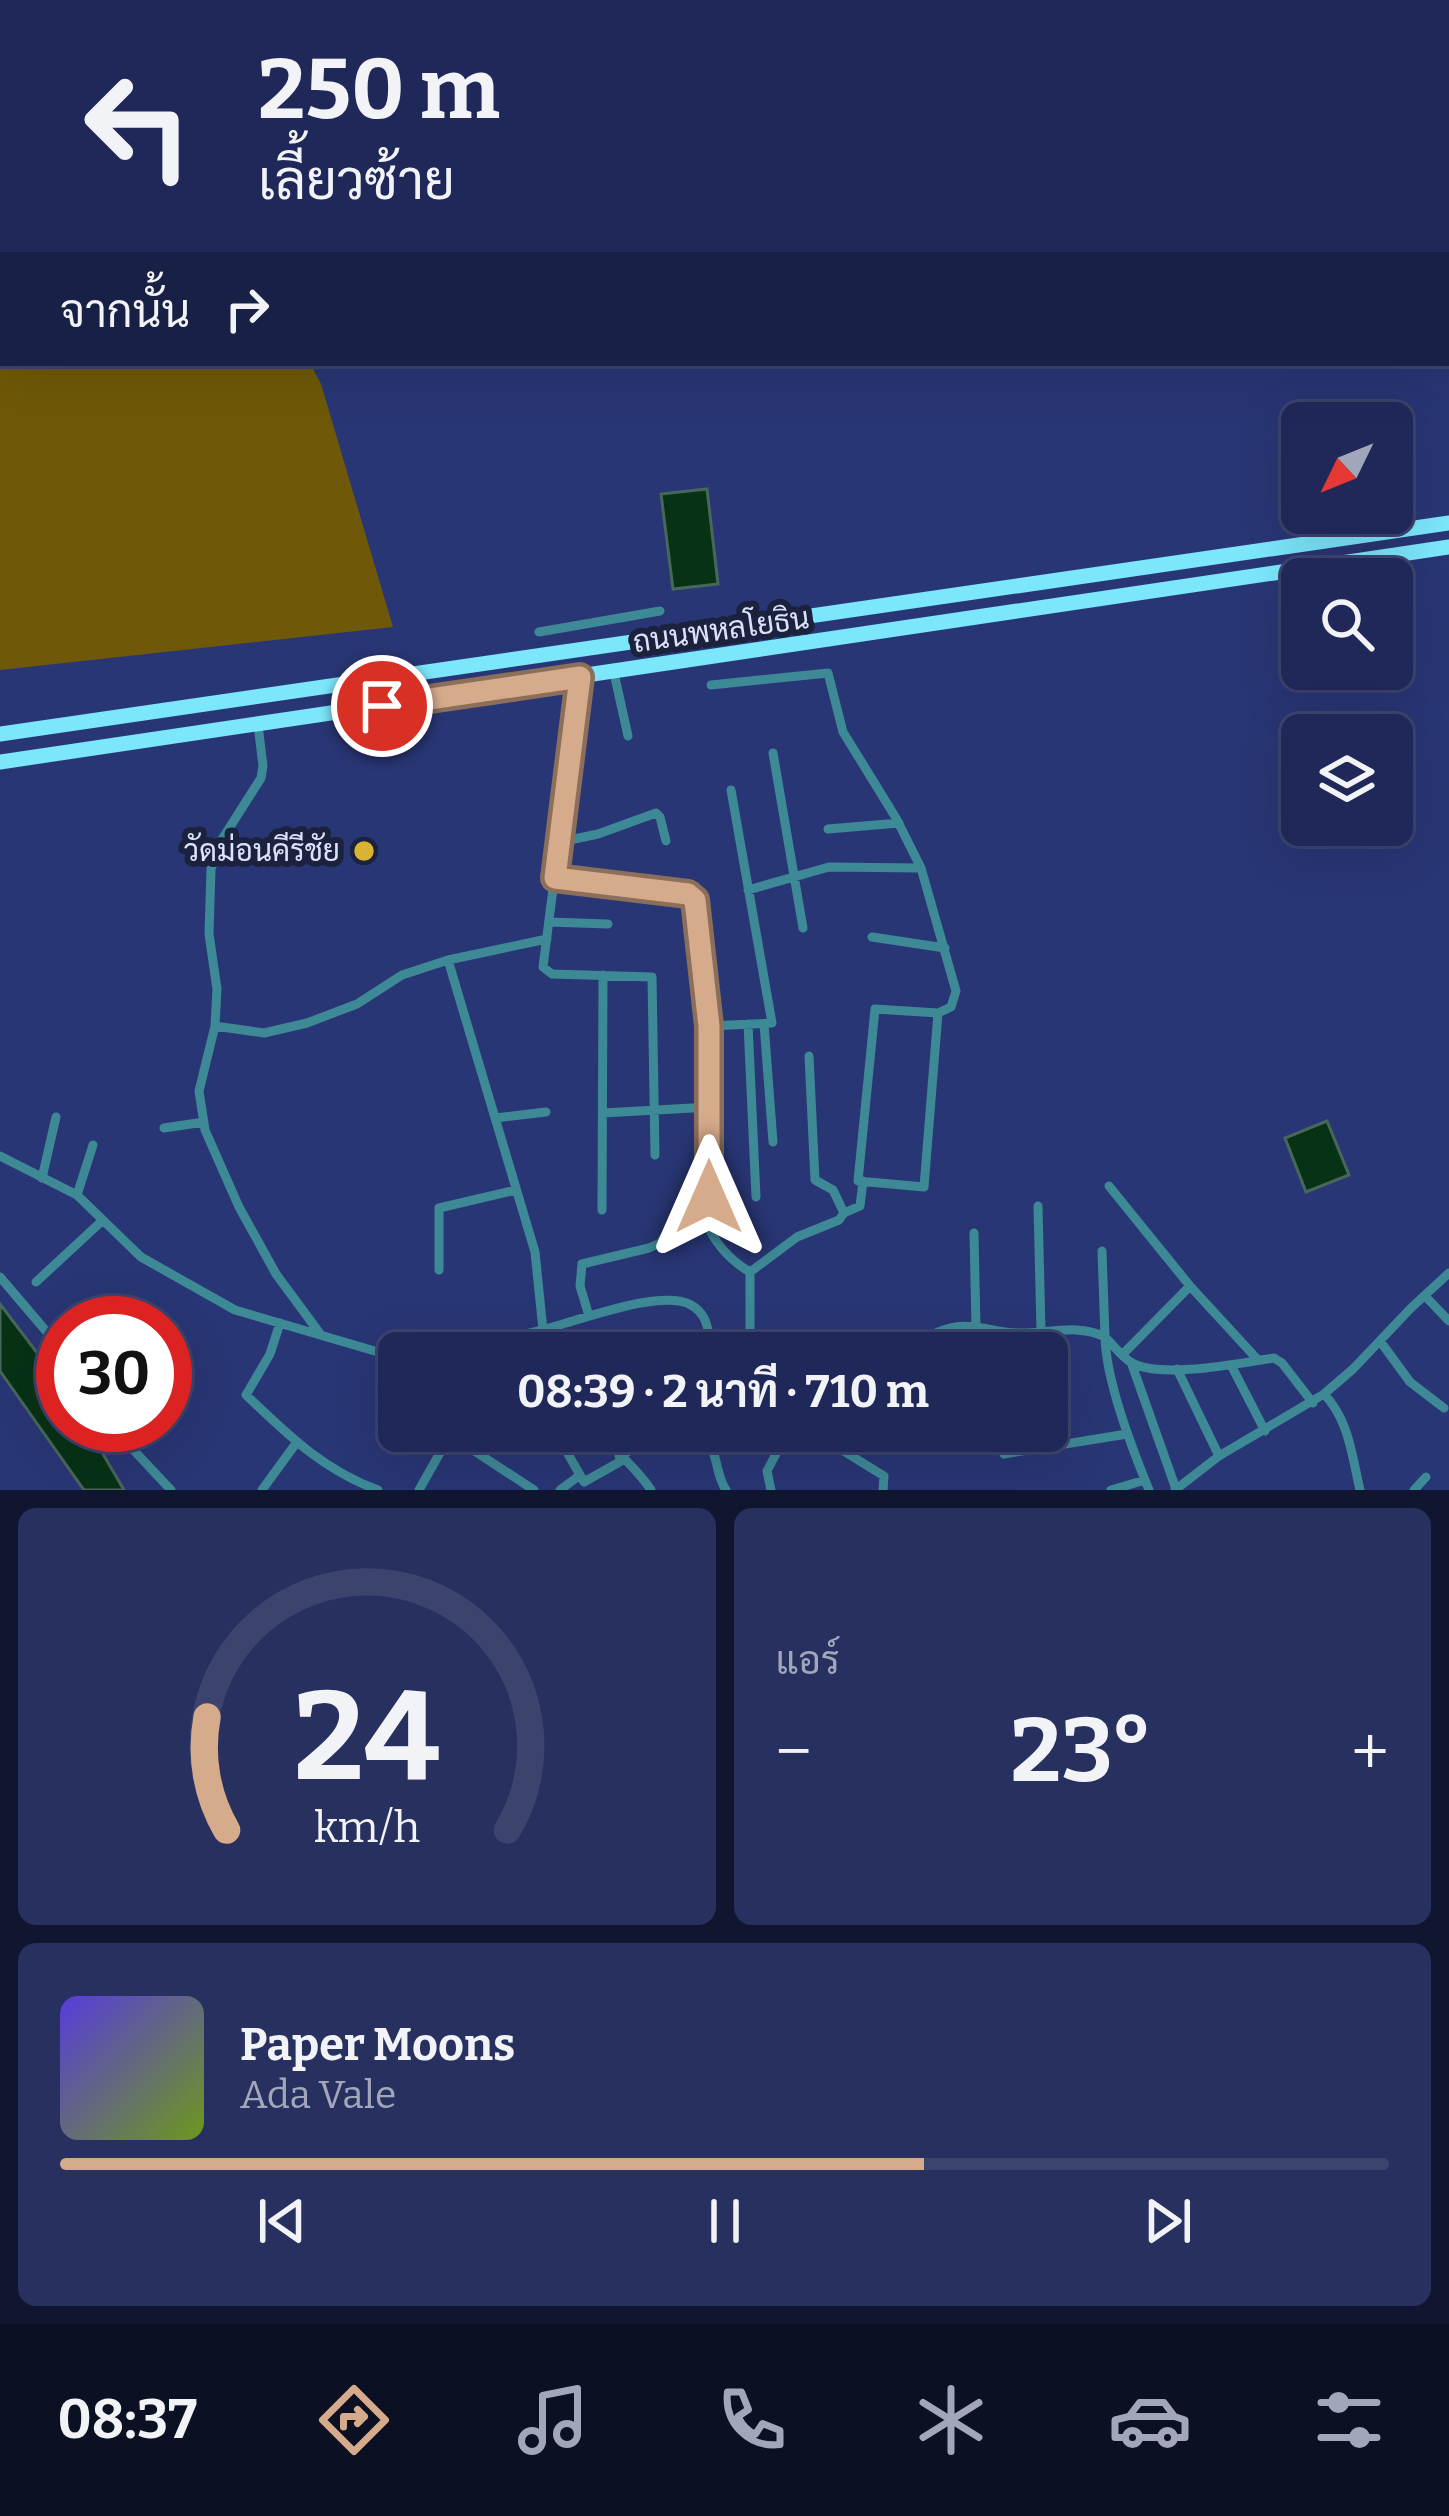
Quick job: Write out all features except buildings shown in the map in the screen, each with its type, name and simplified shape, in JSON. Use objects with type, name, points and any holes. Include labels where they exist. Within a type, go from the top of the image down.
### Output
[{"type":"highway","name":"ถนนพหลโยธิน","points":[[0,734],[1449,523]]},
{"type":"highway","name":"ถนนพหลโยธิน","points":[[0,762],[1449,547]]},
{"type":"highway","points":[[546,652],[549,682]]},
{"type":"street","points":[[539,632],[659,611]]},
{"type":"street","points":[[614,673],[628,736]]},
{"type":"street","points":[[711,685],[828,673],[843,732],[921,868],[945,948],[956,991],[951,1007],[938,1013],[874,1009],[858,1180],[924,1187],[938,1013]]},
{"type":"street","points":[[580,677],[543,967],[552,974],[652,977],[655,1155]]},
{"type":"street","points":[[258,724],[261,778],[221,841],[211,868],[209,934],[217,989],[215,1026],[199,1091],[204,1122],[239,1207],[276,1274],[321,1335]]},
{"type":"street","points":[[773,753],[803,928]]},
{"type":"street","points":[[709,1026],[772,1023],[730,790]]},
{"type":"street","points":[[560,842],[656,813],[666,842]]},
{"type":"street","points":[[829,829],[899,824]]},
{"type":"street","points":[[748,890],[829,867],[921,868]]},
{"type":"street","points":[[555,878],[693,897],[697,904],[709,1026],[709,1197]]},
{"type":"street","points":[[549,922],[608,924]]},
{"type":"street","points":[[872,938],[945,948]]},
{"type":"street","points":[[215,1026],[264,1033],[307,1023],[357,1004],[402,975],[547,939]]},
{"type":"street","points":[[448,960],[536,1252],[543,1330]]},
{"type":"street","points":[[602,1210],[603,975]]},
{"type":"street","points":[[748,1024],[756,1197]]},
{"type":"street","points":[[764,1024],[773,1142]]},
{"type":"street","points":[[808,1056],[815,1180],[830,1186],[844,1214]]},
{"type":"street","points":[[603,1113],[710,1107]]},
{"type":"street","points":[[495,1118],[546,1112]]},
{"type":"street","points":[[42,1178],[56,1117]]},
{"type":"street","points":[[164,1128],[204,1122]]},
{"type":"street","points":[[76,1195],[93,1145]]},
{"type":"street","points":[[0,1172],[5,1159],[76,1195],[141,1257],[235,1310],[378,1352]]},
{"type":"street","points":[[750,1272],[797,1237],[860,1206],[862,1181]]},
{"type":"street","points":[[1109,1186],[1258,1360]]},
{"type":"street","points":[[439,1270],[439,1208],[516,1190]]},
{"type":"street","points":[[1037,1206],[1041,1331]]},
{"type":"street","points":[[704,1217],[710,1234],[750,1272]]},
{"type":"street","points":[[36,1282],[103,1220]]},
{"type":"street","points":[[589,1316],[580,1286],[582,1264],[650,1247],[667,1234],[682,1231]]},
{"type":"street","points":[[974,1233],[976,1328]]},
{"type":"street","points":[[1102,1251],[1106,1354],[1127,1434],[1147,1485],[1112,1490]]},
{"type":"street","points":[[750,1272],[750,1332]]},
{"type":"street","points":[[1127,1358],[1175,1490],[1219,1456],[1324,1394],[1449,1273]]},
{"type":"street","points":[[0,1277],[36,1319]]},
{"type":"street","points":[[1127,1358],[1190,1286]]},
{"type":"street","points":[[1425,1296],[1449,1321]]},
{"type":"street","points":[[536,1332],[670,1299],[687,1302],[703,1315],[710,1332]]},
{"type":"street","points":[[280,1323],[270,1354],[246,1395],[334,1471],[378,1490]]},
{"type":"street","points":[[940,1332],[962,1326],[1002,1332]]},
{"type":"street","points":[[1032,1332],[1088,1330],[1105,1337],[1127,1358],[1154,1368],[1277,1359],[1312,1403]]},
{"type":"street","points":[[1380,1341],[1409,1381],[1444,1408]]},
{"type":"street","points":[[1232,1365],[1265,1431]]},
{"type":"street","points":[[1177,1369],[1219,1456]]},
{"type":"street","points":[[1324,1394],[1336,1406],[1346,1429],[1360,1490]]},
{"type":"street","points":[[1004,1454],[1127,1434]]},
{"type":"street","points":[[262,1490],[297,1442]]},
{"type":"street","points":[[135,1452],[170,1490]]},
{"type":"street","points":[[419,1490],[438,1452]]},
{"type":"street","points":[[476,1452],[534,1490]]},
{"type":"street","points":[[567,1452],[584,1481],[632,1452]]},
{"type":"street","points":[[617,1452],[651,1490]]},
{"type":"street","points":[[713,1452],[726,1490]]},
{"type":"street","points":[[771,1490],[767,1471],[777,1452]]},
{"type":"street","points":[[845,1452],[884,1476],[884,1490]]},
{"type":"street","points":[[560,1490],[580,1475]]},
{"type":"street","points":[[1414,1490],[1426,1477]]},
{"type":"shaded area","points":[[0,366],[312,366],[321,384],[393,627],[0,670]]},
{"type":"shaded area","points":[[707,489],[718,584],[673,589],[661,494]]},
{"type":"shaded area","points":[[1327,1121],[1349,1175],[1306,1192],[1285,1138]]},
{"type":"shaded area","points":[[0,1304],[36,1351],[36,1422],[0,1371]]},
{"type":"shaded area","points":[[57,1452],[102,1452],[124,1490],[84,1490]]},
{"type":"place","name":"วัดม่อนคีรีชัย","points":[[364,851]]},
{"type":"route","points":[[382,706],[580,677],[555,878],[688,894],[695,900],[709,1026],[709,1197]]}]
